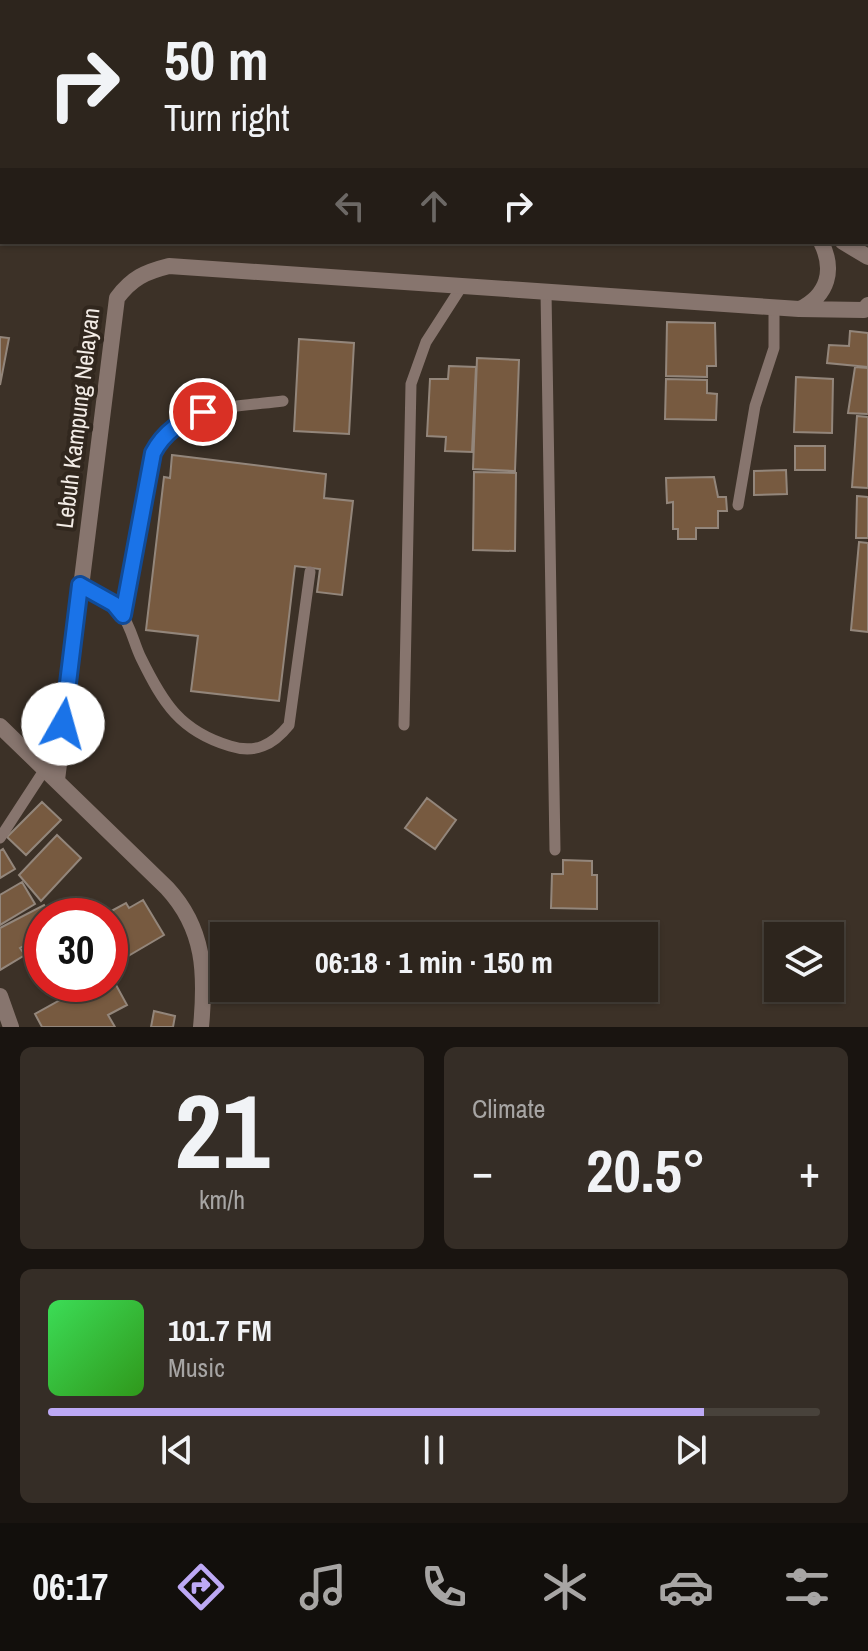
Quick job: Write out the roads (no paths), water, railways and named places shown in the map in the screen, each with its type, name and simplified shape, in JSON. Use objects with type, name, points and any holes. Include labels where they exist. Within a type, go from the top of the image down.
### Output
[{"type":"street","points":[[799,309],[820,295],[828,278],[828,258],[822,244]]},
{"type":"street","points":[[846,244],[868,257]]},
{"type":"street","name":"Lebuh Kampung Nelayan","points":[[51,774],[80,585],[117,298],[130,281],[142,273],[169,266],[774,308],[867,308]]},
{"type":"street","points":[[0,726],[167,888],[188,914],[200,943],[203,964],[201,1027]]},
{"type":"street","points":[[0,996],[11,1027]]},
{"type":"lane","points":[[404,725],[411,384],[426,342],[462,286]]},
{"type":"lane","points":[[546,292],[555,850]]},
{"type":"lane","points":[[738,505],[755,406],[774,348],[774,308]]},
{"type":"lane","points":[[123,615],[153,453],[159,442],[184,420],[203,412],[283,401]]},
{"type":"lane","points":[[80,585],[114,604],[123,615],[141,659],[177,718],[208,740],[240,749],[260,749],[278,739],[289,725],[310,572]]},
{"type":"lane","points":[[0,838],[51,774]]}]
